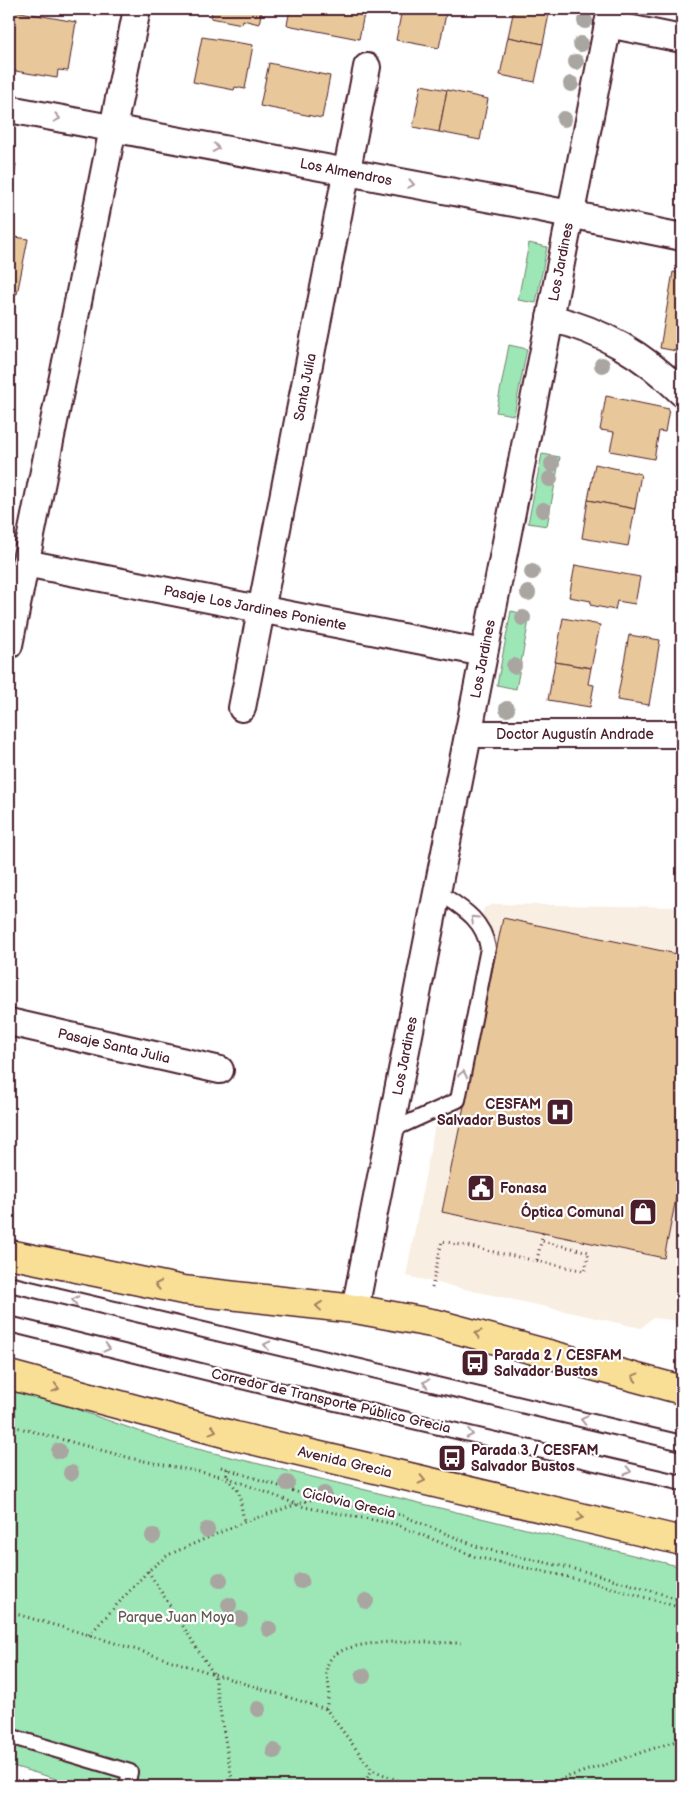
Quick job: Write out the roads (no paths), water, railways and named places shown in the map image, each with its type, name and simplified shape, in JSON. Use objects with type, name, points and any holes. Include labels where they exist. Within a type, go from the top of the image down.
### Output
[{"type":"main road","points":[[9,1254],[184,1290],[355,1309],[437,1324],[682,1390]]},
{"type":"main road","name":"Avenida Grecia","points":[[9,1375],[236,1436],[682,1541]]},
{"type":"street","points":[[9,645],[137,9]]},
{"type":"street","points":[[613,14],[682,39]]},
{"type":"street","name":"Los Jardines","points":[[355,1309],[550,318],[613,14]]},
{"type":"street","name":"Santa Julia","points":[[242,708],[368,67]]},
{"type":"street","name":"Los Almendros","points":[[9,109],[571,214],[682,237]]},
{"type":"street","points":[[550,318],[597,332],[618,342],[644,359],[682,393]]},
{"type":"street","name":"Pasaje Los Jardines Poniente","points":[[25,563],[484,653]]},
{"type":"street","name":"Doctor Augustín Andrade","points":[[468,734],[682,734]]},
{"type":"street","name":"Pasaje Santa Julia","points":[[9,1022],[220,1070]]},
{"type":"lane","points":[[390,1131],[458,1100],[488,948],[486,934],[473,917],[437,891]]},
{"type":"lane","points":[[9,1284],[682,1443]]},
{"type":"lane","name":"Corredor de Transporte Público Grecia","points":[[9,1324],[280,1390],[682,1483]]},
{"type":"lane","points":[[9,1736],[130,1772],[126,1786]]},
{"type":"place","name":"CESFAM Salvador Bustos","points":[[560,1112]]},
{"type":"place","name":"Fonasa","points":[[481,1188]]},
{"type":"place","name":"Óptica Comunal","points":[[643,1212]]},
{"type":"place","name":"Parada 2 / CESFAM Salvador Bustos","points":[[475,1363]]},
{"type":"place","name":"Parada 3 / CESFAM Salvador Bustos","points":[[452,1458]]},
{"type":"park label","name":"Parque Juan Moya","points":[[176,1617]]}]
